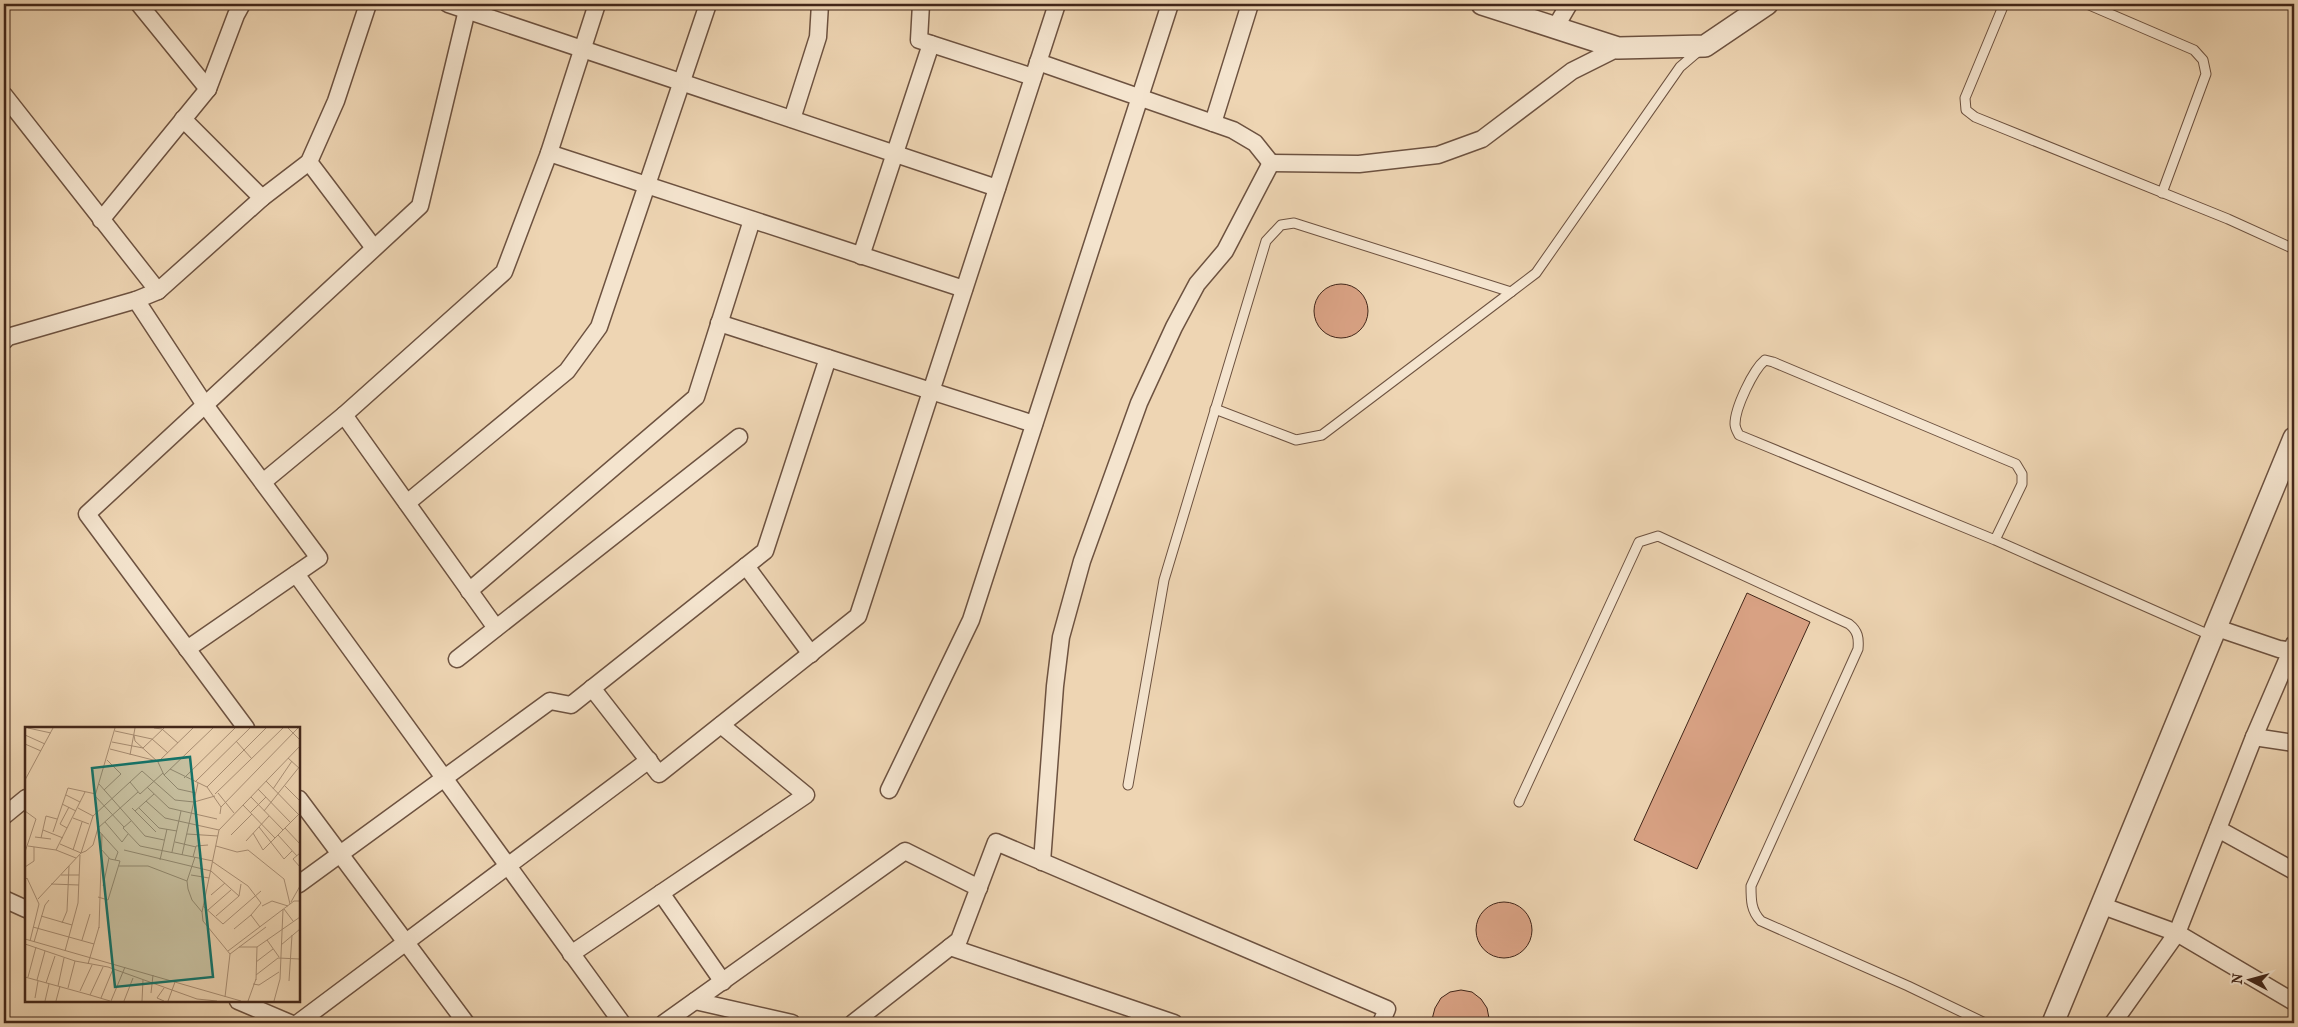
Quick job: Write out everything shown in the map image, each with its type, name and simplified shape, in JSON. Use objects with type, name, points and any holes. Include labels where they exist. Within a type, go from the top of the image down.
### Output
[{"type":"street","points":[[139,4],[208,89]]},
{"type":"street","points":[[101,220],[208,89],[242,4]]},
{"type":"street","points":[[5,340],[136,300],[158,291],[262,198],[309,162],[336,101],[368,4]]},
{"type":"street","points":[[448,4],[467,7],[582,48],[997,188]]},
{"type":"street","points":[[263,482],[344,415],[504,272],[549,153],[597,4]]},
{"type":"street","points":[[407,503],[567,371],[599,327],[708,4]]},
{"type":"street","points":[[792,119],[818,37],[820,4]]},
{"type":"street","points":[[922,4],[919,40],[1140,98],[1213,123],[1232,130],[1255,143],[1271,163]]},
{"type":"street","points":[[592,688],[660,774],[858,616],[1057,4]]},
{"type":"street","points":[[889,790],[971,620],[1170,4]]},
{"type":"street","points":[[1213,123],[1250,4]]},
{"type":"street","points":[[1482,4],[1618,48],[1705,46],[1767,4]]},
{"type":"street","points":[[1555,28],[1570,4]]},
{"type":"street","points":[[245,727],[87,514],[420,206],[467,7]]},
{"type":"street","points":[[861,256],[931,44]]},
{"type":"street","points":[[1271,163],[1359,164],[1438,155],[1482,139],[1572,71],[1618,48]]},
{"type":"street","points":[[4,95],[158,291]]},
{"type":"street","points":[[183,119],[262,198]]},
{"type":"street","points":[[549,153],[964,289]]},
{"type":"street","points":[[309,162],[374,248]]},
{"type":"street","points":[[1042,862],[1055,686],[1061,637],[1082,561],[1139,403],[1174,327],[1197,284],[1225,250],[1271,163]]},
{"type":"street","points":[[469,591],[696,397],[752,220]]},
{"type":"street","points":[[136,300],[205,405],[319,558],[188,650]]},
{"type":"street","points":[[719,323],[1034,424]]},
{"type":"street","points":[[300,883],[550,701],[571,705],[765,550],[828,358]]},
{"type":"street","points":[[344,415],[496,628]]},
{"type":"street","points":[[456,660],[739,437]]},
{"type":"street","points":[[2053,1023],[2103,906],[2294,438]]},
{"type":"street","points":[[746,566],[811,654]]},
{"type":"street","points":[[296,574],[622,1023]]},
{"type":"street","points":[[2113,1023],[2177,933],[2254,737],[2293,649],[2279,649],[2215,632]]},
{"type":"street","points":[[571,954],[806,795],[721,725]]},
{"type":"street","points":[[2254,737],[2294,743]]},
{"type":"street","points":[[298,1023],[649,760]]},
{"type":"street","points":[[4,816],[25,799]]},
{"type":"street","points":[[300,800],[466,1023]]},
{"type":"street","points":[[2218,829],[2294,871]]},
{"type":"street","points":[[853,1023],[960,940],[996,842],[1387,1009],[1382,1023]]},
{"type":"street","points":[[664,1023],[906,851],[979,888]]},
{"type":"street","points":[[661,893],[723,982]]},
{"type":"street","points":[[4,899],[25,908]]},
{"type":"street","points":[[2103,906],[2177,933],[2294,1002]]},
{"type":"street","points":[[950,947],[1174,1023]]},
{"type":"street","points":[[695,1001],[792,1023]]},
{"type":"street","points":[[240,1002],[281,1021]]},
{"type":"lane","points":[[2004,4],[1965,98],[1966,110],[1975,117],[2228,219],[2294,249]]},
{"type":"lane","points":[[2087,4],[2194,50],[2203,60],[2206,74],[2162,194]]},
{"type":"lane","points":[[1215,410],[1296,440],[1322,435],[1536,273],[1680,67],[1705,46]]},
{"type":"lane","points":[[1128,785],[1164,580],[1266,241],[1280,225],[1294,223],[1511,292]]},
{"type":"lane","points":[[1995,540],[2022,484],[2022,474],[2016,464],[1774,362],[1765,360],[1757,367],[1736,415],[1735,427],[1739,435],[2215,632]]},
{"type":"lane","points":[[1519,802],[1639,542],[1658,536],[1850,624],[1856,630],[1859,640],[1858,649],[1751,886],[1751,905],[1754,915],[1760,921],[1908,986],[1984,1023]]},
{"type":"building","points":[[1336,284],[1346,284],[1356,288],[1364,296],[1368,311],[1364,326],[1356,334],[1346,338],[1336,338],[1326,334],[1318,326],[1314,316],[1314,306],[1318,296],[1326,288]]},
{"type":"building","points":[[1747,593],[1810,622],[1697,869],[1634,840]]},
{"type":"building","points":[[1499,902],[1509,902],[1524,910],[1530,919],[1532,930],[1530,941],[1524,950],[1509,958],[1499,958],[1488,953],[1481,946],[1476,935],[1476,925],[1481,914],[1488,907]]},
{"type":"building","points":[[1461,990],[1472,992],[1481,999],[1487,1008],[1490,1023],[1431,1023],[1435,1008],[1441,998],[1450,992]]}]
